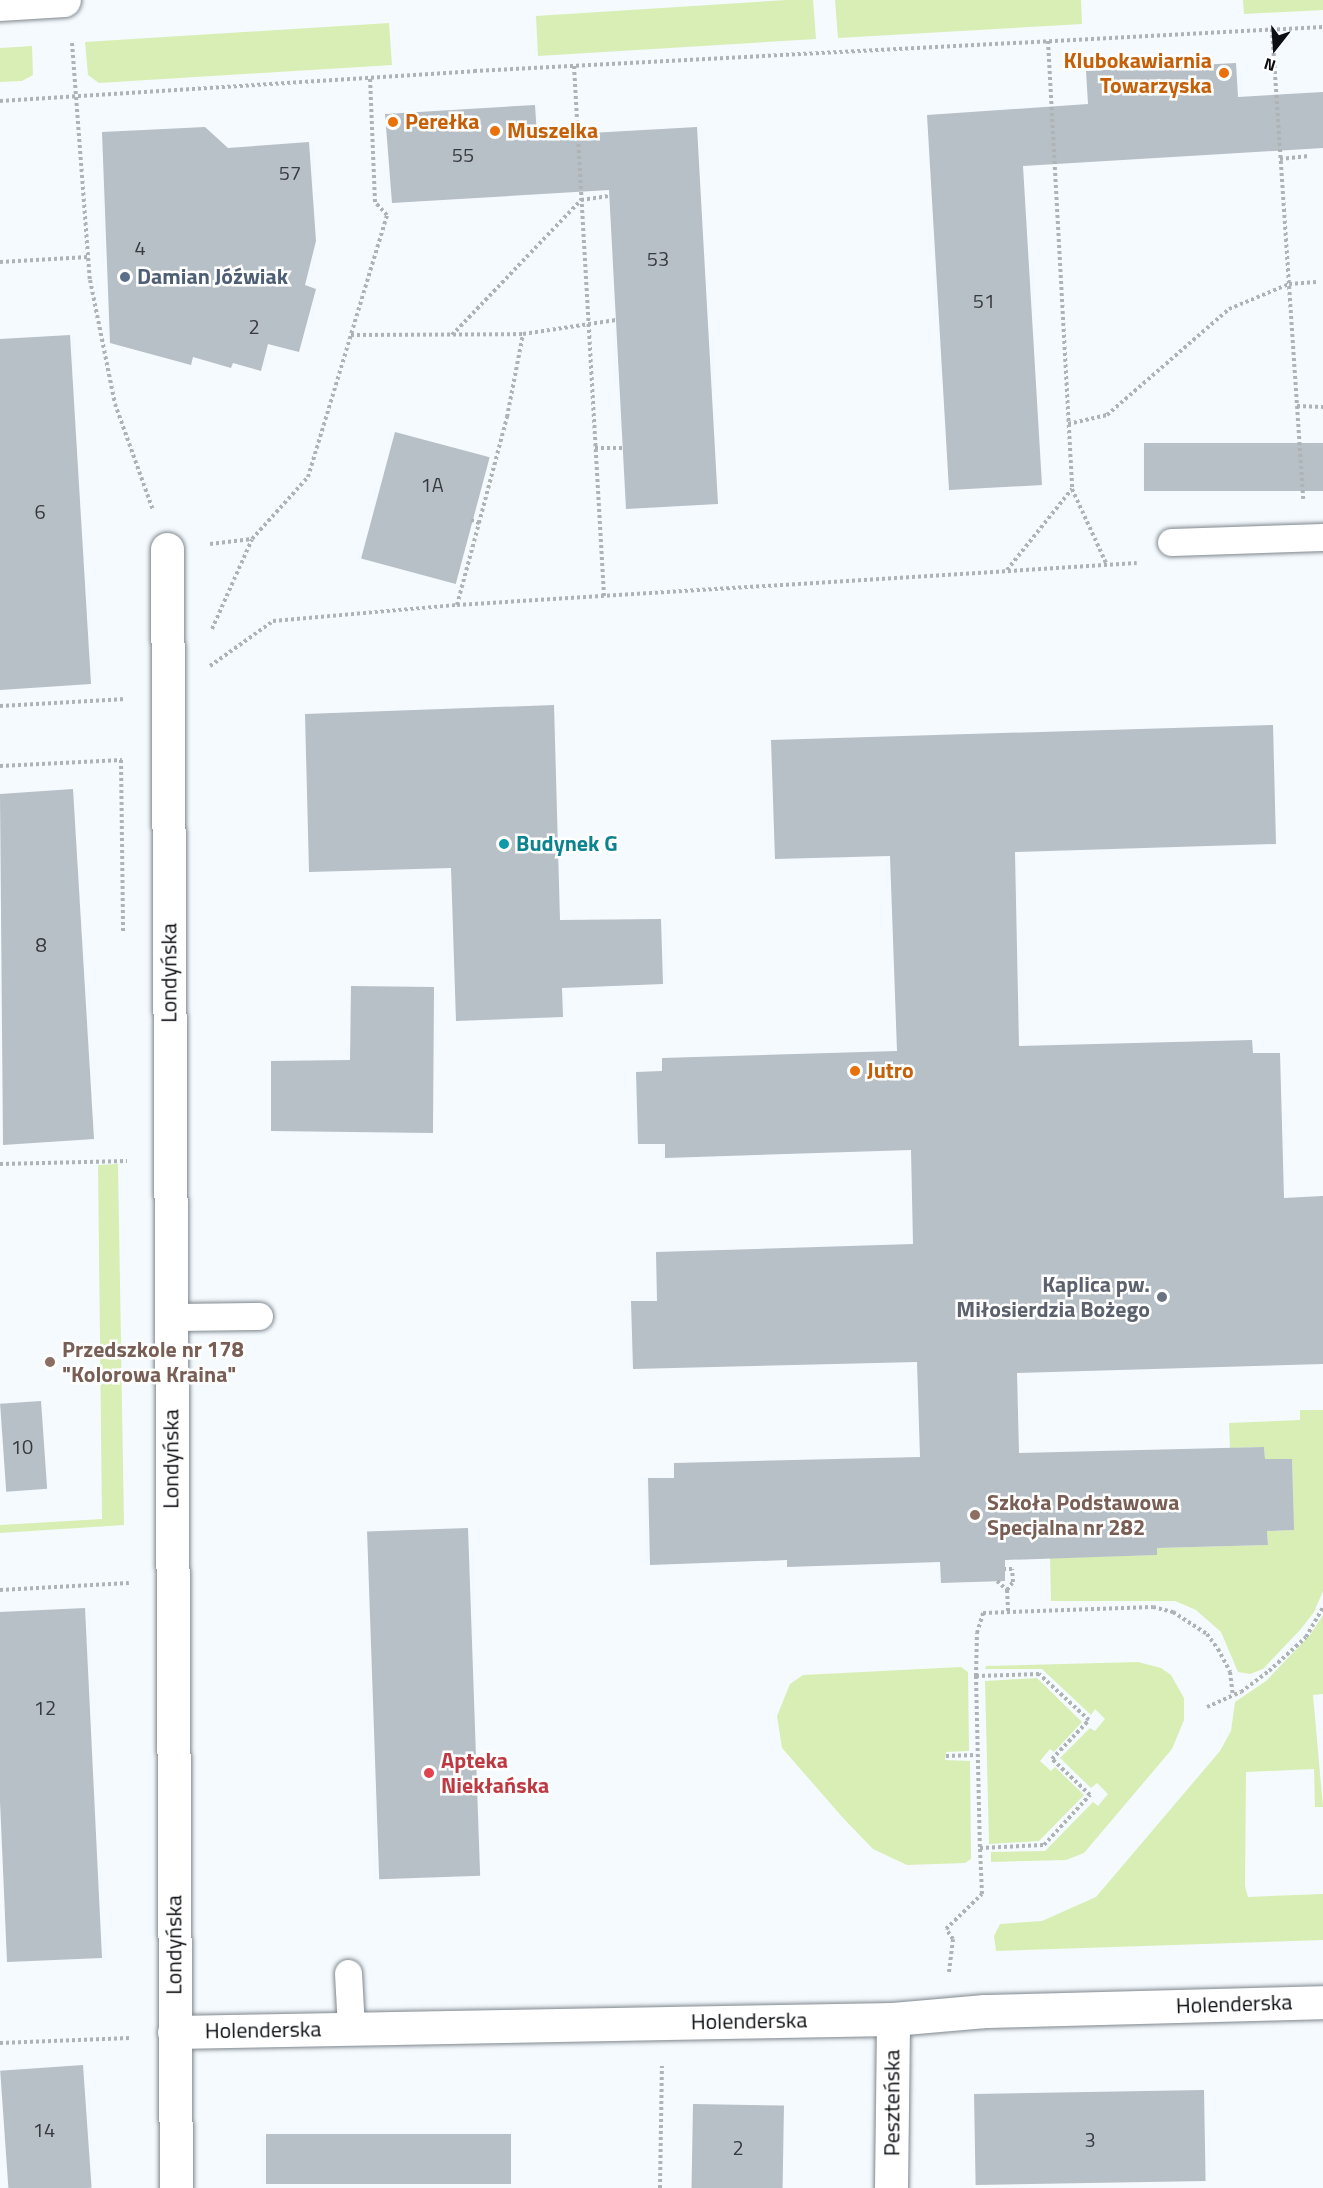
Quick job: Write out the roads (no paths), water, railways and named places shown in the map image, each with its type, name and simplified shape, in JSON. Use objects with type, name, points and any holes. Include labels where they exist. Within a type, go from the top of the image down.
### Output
[{"type":"street","points":[[0,4],[64,0]]},
{"type":"street","name":"Londyńska","points":[[167,549],[176,2188]]},
{"type":"street","name":"Holenderska","points":[[174,2032],[892,2019],[985,2011],[1323,2002]]},
{"type":"street","name":"Peszteńska","points":[[891,2188],[892,2019]]},
{"type":"lane","points":[[1171,542],[1314,537]]},
{"type":"lane","points":[[171,1317],[260,1316]]},
{"type":"lane","points":[[348,1973],[351,2029]]},
{"type":"place","name":"Klubokawiarnia Towarzyska","points":[[1224,73]]},
{"type":"place","name":"Perełka","points":[[393,122]]},
{"type":"place","name":"Muszelka","points":[[495,131]]},
{"type":"place","name":"Damian Jóźwiak","points":[[125,277]]},
{"type":"place","name":"Budynek G","points":[[504,844]]},
{"type":"place","name":"Jutro","points":[[855,1071]]},
{"type":"place","name":"Kaplica pw. Miłosierdzia Bożego","points":[[1162,1297]]},
{"type":"place","name":"Przedszkole nr 178 \"Kolorowa Kraina\"","points":[[50,1362]]},
{"type":"place","name":"Szkoła Podstawowa Specjalna nr 282","points":[[975,1515]]},
{"type":"place","name":"Apteka Niekłańska","points":[[429,1773]]}]
